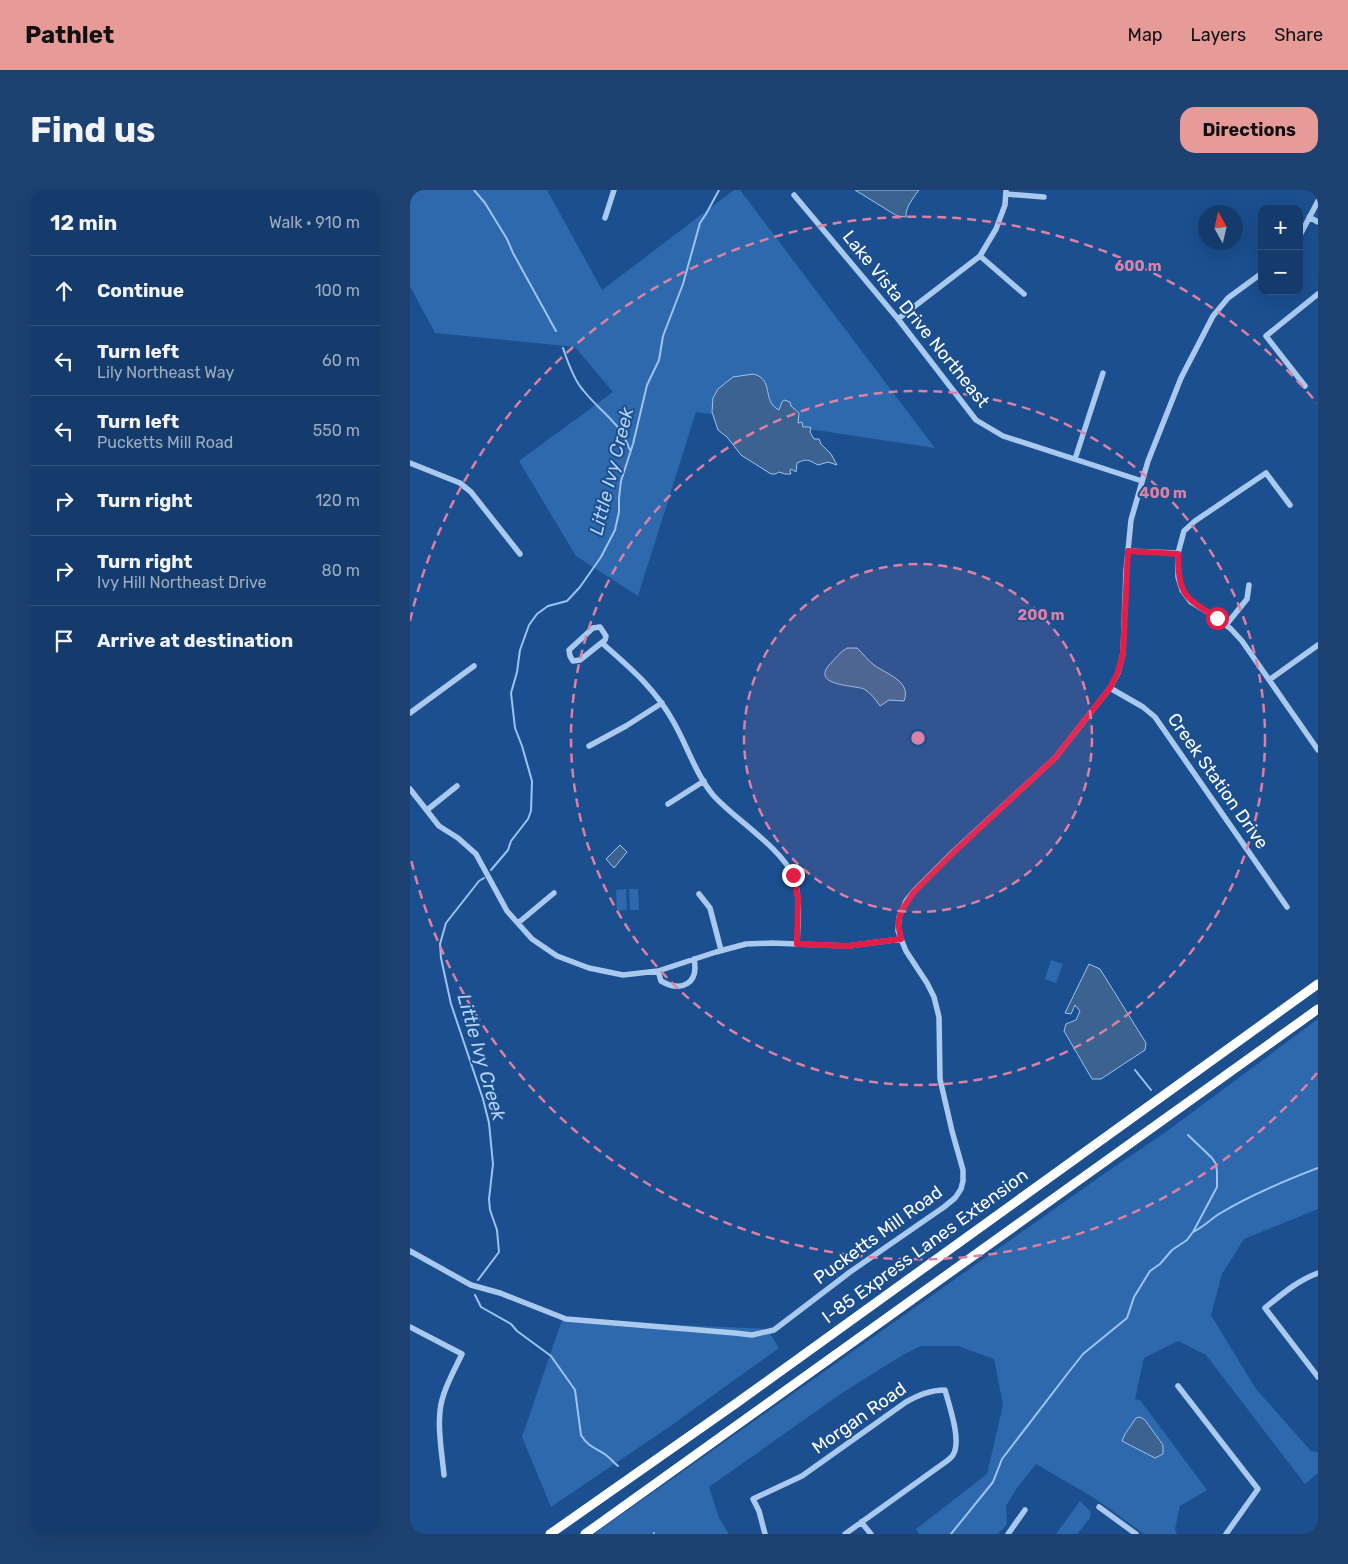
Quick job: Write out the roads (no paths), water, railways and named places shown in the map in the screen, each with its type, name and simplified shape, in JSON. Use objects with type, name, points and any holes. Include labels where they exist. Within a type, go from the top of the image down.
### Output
[{"type":"highway","name":"I-85 Express Lanes Extension","points":[[550,1534],[738,1402],[1318,984]]},
{"type":"highway","name":"I-85 Express Lanes Extension","points":[[585,1534],[1318,1009]]},
{"type":"street","points":[[605,218],[614,190]]},
{"type":"street","points":[[898,319],[980,256],[996,229],[1005,205],[1006,192],[1044,197]]},
{"type":"street","name":"Lake Vista Drive Northeast","points":[[794,194],[898,319],[976,420],[1003,436],[1142,481]]},
{"type":"street","points":[[1303,231],[1318,201]]},
{"type":"street","points":[[1309,217],[1318,222]]},
{"type":"street","points":[[980,256],[1024,294]]},
{"type":"street","name":"Pucketts Mill Road","points":[[410,1251],[471,1285],[500,1293],[566,1319],[735,1332],[752,1335],[774,1330],[850,1272],[955,1198],[961,1189],[963,1170],[940,1080],[939,1017],[928,983],[906,951],[901,939],[898,922],[902,910],[914,892],[1055,758],[1110,688],[1118,672],[1123,653],[1131,520],[1142,481],[1181,378],[1213,316],[1228,298],[1258,276]]},
{"type":"street","points":[[1305,386],[1266,336],[1318,294]]},
{"type":"street","points":[[1075,459],[1103,373]]},
{"type":"street","points":[[410,463],[460,483],[471,492],[520,554]]},
{"type":"street","points":[[1290,506],[1266,473],[1184,531],[1178,554],[1178,577],[1182,590],[1191,602],[1226,625],[1242,641],[1317,746]]},
{"type":"street","points":[[1128,551],[1178,554]]},
{"type":"street","points":[[1226,625],[1247,599],[1249,585]]},
{"type":"street","points":[[600,627],[604,631],[606,636],[602,643],[580,660],[573,661],[570,656],[569,650],[593,628],[600,627]]},
{"type":"street","points":[[602,643],[647,683],[662,703],[704,781],[714,795],[782,859],[793,875],[798,898],[797,944]]},
{"type":"street","points":[[1269,680],[1318,645]]},
{"type":"street","points":[[410,713],[474,666]]},
{"type":"street","name":"Creek Station Drive","points":[[1110,688],[1143,707],[1155,717],[1287,907]]},
{"type":"street","points":[[589,746],[626,726],[662,703]]},
{"type":"street","points":[[668,804],[704,781]]},
{"type":"street","points":[[427,810],[457,786]]},
{"type":"street","points":[[410,789],[439,826],[458,838],[476,854],[507,911],[532,939],[556,956],[589,968],[624,975],[658,971],[721,950],[746,944],[772,943],[848,946],[901,939]]},
{"type":"street","points":[[518,923],[554,893]]},
{"type":"street","points":[[699,894],[710,908],[721,950]]},
{"type":"street","points":[[658,971],[661,981],[670,986],[679,987],[686,985],[693,977],[696,968],[694,959]]},
{"type":"street","points":[[1318,1273],[1291,1287],[1265,1308],[1318,1377]]},
{"type":"street","points":[[410,1327],[462,1354],[445,1389],[441,1403],[440,1419],[444,1475]]},
{"type":"street","points":[[1178,1386],[1212,1433],[1258,1489],[1226,1534]]},
{"type":"street","name":"Morgan Road","points":[[765,1534],[760,1511],[753,1499],[802,1476],[923,1392],[945,1390],[954,1420],[954,1454],[845,1534]]},
{"type":"street","points":[[1099,1507],[1136,1534]]},
{"type":"street","points":[[1008,1534],[1025,1510]]},
{"type":"street","points":[[861,1522],[871,1534]]},
{"type":"waterway","points":[[474,190],[485,203],[507,239],[556,331]]},
{"type":"waterway","name":"Little Ivy Creek","points":[[491,870],[508,850],[511,841],[528,819],[531,811],[532,781],[515,728],[511,693],[517,672],[520,650],[529,625],[537,614],[548,606],[567,601],[580,587],[601,557],[615,530],[619,512],[621,481],[633,444],[647,385],[659,360],[663,336],[683,284],[700,223],[719,190]]},
{"type":"waterway","points":[[563,348],[580,386],[615,424],[630,450]]},
{"type":"waterway","name":"Little Ivy Creek","points":[[478,1280],[499,1252],[497,1230],[490,1210],[489,1199],[493,1164],[489,1123],[483,1099],[451,1004],[441,958],[440,944],[446,923],[479,881],[484,878]]},
{"type":"waterway","points":[[1135,1070],[1151,1090]]},
{"type":"waterway","points":[[951,1534],[993,1482],[1002,1459],[1083,1354],[1127,1318],[1134,1297],[1150,1271],[1160,1264],[1172,1250],[1187,1240],[1193,1232],[1217,1187],[1217,1172],[1216,1164],[1212,1158],[1188,1135]]},
{"type":"waterway","points":[[1193,1232],[1219,1214],[1243,1201],[1280,1183],[1318,1168]]},
{"type":"waterway","name":"Little Ivy Creek","points":[[475,1295],[481,1307],[511,1324],[517,1331],[551,1356],[575,1390],[581,1435],[589,1445],[606,1455],[618,1466]]}]
